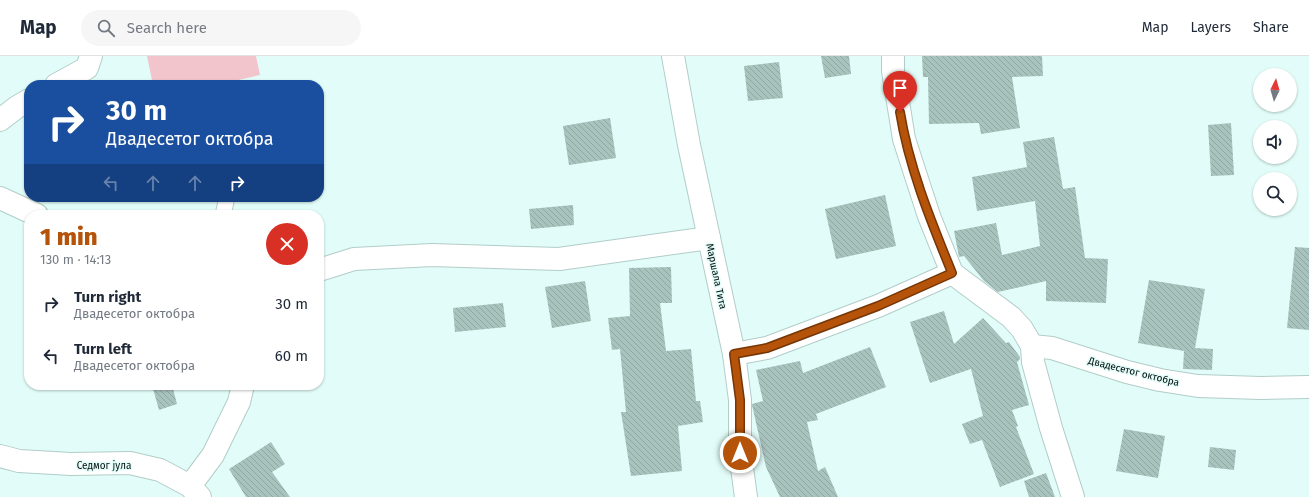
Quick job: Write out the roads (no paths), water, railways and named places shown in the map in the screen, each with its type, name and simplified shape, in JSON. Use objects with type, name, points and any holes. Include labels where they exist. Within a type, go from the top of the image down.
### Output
[{"type":"street","points":[[65,80],[86,68],[91,56]]},
{"type":"street","name":"Маршала Тита","points":[[673,56],[689,146],[734,354],[740,400],[740,453],[746,497]]},
{"type":"street","points":[[893,56],[893,71],[904,139],[929,216],[952,273],[1011,317],[1022,329],[1032,346],[1033,362],[1051,428],[1073,497]]},
{"type":"street","points":[[0,120],[24,103]]},
{"type":"street","points":[[0,198],[26,210]]},
{"type":"street","points":[[324,268],[354,259],[432,254],[559,259],[709,238]]},
{"type":"street","points":[[734,354],[767,348],[878,306],[952,273]]},
{"type":"street","name":"Двадесетог октобра","points":[[1032,346],[1052,348],[1153,378],[1198,386],[1261,388],[1309,386]]},
{"type":"street","points":[[195,492],[239,402],[242,390]]},
{"type":"street","name":"Седмог јула","points":[[0,456],[19,461],[71,464],[130,464],[160,470],[195,492]]}]
